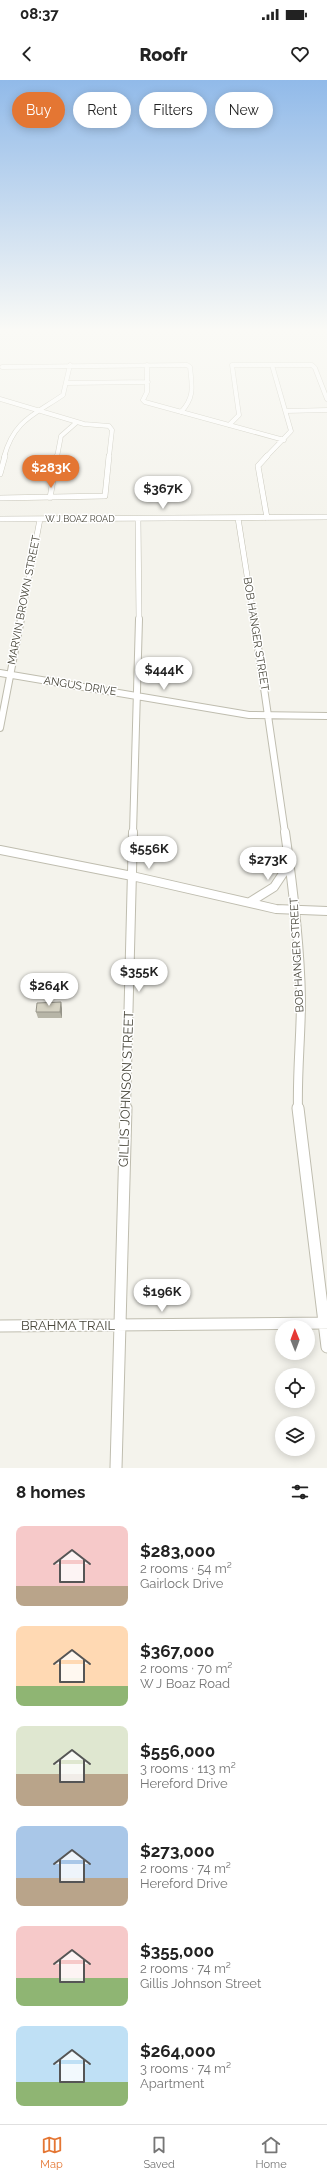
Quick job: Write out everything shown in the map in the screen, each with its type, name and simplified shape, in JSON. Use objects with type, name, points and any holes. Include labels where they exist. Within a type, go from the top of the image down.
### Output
[{"type":"street","points":[[0,474],[12,433],[18,426],[39,410],[62,396]]},
{"type":"street","points":[[146,396],[143,400],[284,440]]},
{"type":"street","points":[[181,412],[191,402],[193,396]]},
{"type":"street","points":[[229,425],[239,415],[236,396]]},
{"type":"street","points":[[267,518],[258,466],[291,431],[281,396]]},
{"type":"street","points":[[0,498],[105,496],[111,427],[78,422],[1,400]]},
{"type":"street","points":[[286,411],[327,410]]},
{"type":"street","points":[[50,498],[61,436],[78,422]]},
{"type":"street","name":"W J BOAZ ROAD","points":[[0,519],[327,517]]},
{"type":"street","name":"GILLIS JOHNSON STREET","points":[[116,1468],[139,608],[138,518]]},
{"type":"street","name":"BOB HANGER STREET","points":[[238,518],[269,717],[296,910],[301,997],[301,1042],[297,1075],[298,1115],[327,1347]]},
{"type":"street","name":"MARVIN BROWN STREET","points":[[0,728],[40,519]]},
{"type":"street","name":"ANGUS DRIVE","points":[[0,673],[269,717],[327,716]]},
{"type":"street","points":[[0,850],[132,876],[276,909],[327,911]]},
{"type":"street","points":[[250,902],[274,889],[282,879],[290,863]]},
{"type":"street","name":"BRAHMA TRAIL","points":[[0,1326],[325,1324]]},
{"type":"building","points":[[61,1002],[60,1012],[36,1012],[37,1003]]}]
